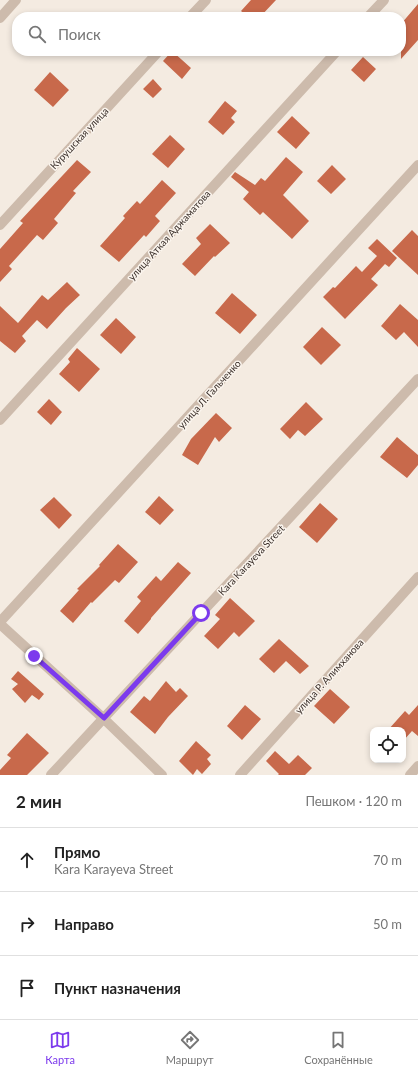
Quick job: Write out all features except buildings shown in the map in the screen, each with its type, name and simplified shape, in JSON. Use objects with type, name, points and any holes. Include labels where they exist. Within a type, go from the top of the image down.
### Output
[{"type":"street","points":[[0,18],[16,0]]},
{"type":"street","points":[[195,12],[206,0]]},
{"type":"street","points":[[373,12],[384,0]]},
{"type":"street","name":"Курушская улица","points":[[0,225],[154,56]]},
{"type":"street","name":"улица Аткая Аджаматова","points":[[0,420],[332,56]]},
{"type":"street","name":"улица Л. Гальченко","points":[[0,623],[418,165]]},
{"type":"street","name":"Kara Karayeva Street","points":[[51,775],[418,380]]},
{"type":"street","name":"улица Р. Алимханова","points":[[240,775],[418,577]]},
{"type":"street","points":[[0,623],[104,718],[162,775]]},
{"type":"street","points":[[410,775],[418,766]]},
{"type":"route","points":[[34,656],[104,718],[201,613]]}]
